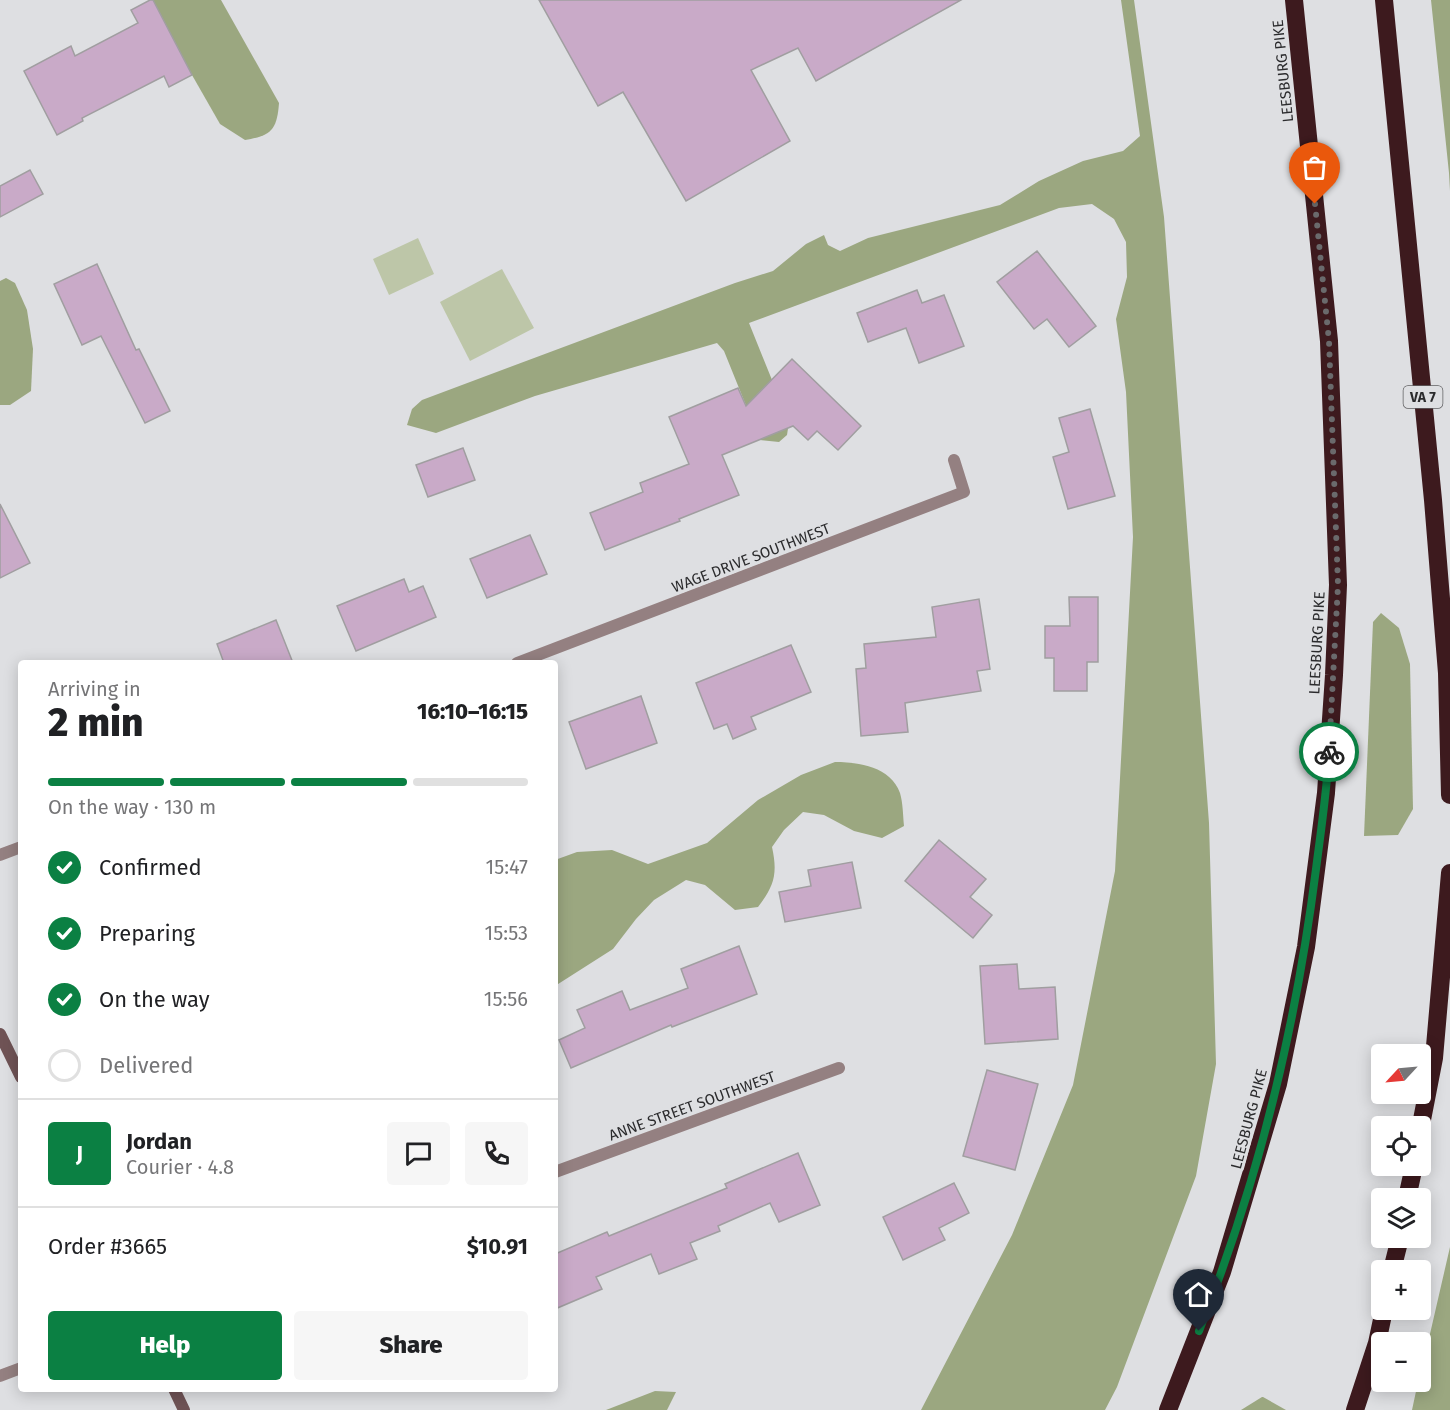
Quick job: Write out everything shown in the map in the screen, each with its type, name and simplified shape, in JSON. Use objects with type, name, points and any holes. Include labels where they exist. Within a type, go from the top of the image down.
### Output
[{"type":"highway","name":"LEESBURG PIKE","points":[[1168,1410],[1222,1272],[1278,1084],[1306,947],[1326,793],[1338,585],[1329,341],[1294,0]]},
{"type":"highway","name":"VA 7","points":[[1384,0],[1448,673],[1450,795]]},
{"type":"highway","points":[[1423,1116],[1434,1058],[1450,873]]},
{"type":"highway","points":[[1355,1410],[1377,1343],[1382,1320]]},
{"type":"street","name":"WAGE DRIVE SOUTHWEST","points":[[525,660],[964,492],[954,460]]},
{"type":"street","points":[[0,855],[18,848]]},
{"type":"street","points":[[0,1034],[18,1071]]},
{"type":"street","name":"ANNE STREET SOUTHWEST","points":[[558,1171],[839,1068]]},
{"type":"street","points":[[0,1376],[18,1369]]},
{"type":"street","points":[[175,1392],[184,1410]]},
{"type":"green space","points":[[153,0],[221,0],[279,103],[274,126],[267,134],[245,140],[220,124]]},
{"type":"green space","points":[[1121,0],[1134,0],[1164,217],[1209,823],[1216,1064],[1196,1176],[1117,1387],[1105,1410],[921,1410],[1012,1235],[1073,1085],[1115,871],[1133,537],[1126,392],[1116,319],[1127,277],[1126,242],[1114,219],[1092,204],[1059,208],[749,323],[789,422],[787,435],[779,442],[760,440],[724,351],[717,343],[535,396],[436,433],[407,425],[412,409],[422,400],[735,283],[773,271],[806,244],[824,235],[828,245],[840,251],[868,238],[1000,205],[1039,181],[1083,161],[1123,151],[1140,136]]},
{"type":"green space","points":[[1431,0],[1450,0],[1450,191],[1449,173]]},
{"type":"green space","points":[[418,238],[434,274],[389,295],[373,259]]},
{"type":"green space","points":[[502,269],[534,328],[470,361],[440,302]]},
{"type":"green space","points":[[6,278],[15,283],[27,310],[33,349],[31,391],[10,405],[0,405],[0,281]]},
{"type":"green space","points":[[1381,613],[1399,628],[1410,664],[1413,809],[1398,835],[1364,836],[1373,622]]},
{"type":"green space","points":[[835,762],[864,765],[882,772],[896,784],[900,793],[904,826],[882,838],[854,831],[824,815],[803,812],[784,830],[772,847],[775,865],[773,879],[768,893],[758,907],[735,910],[705,885],[686,880],[654,900],[613,949],[558,984],[558,859],[577,852],[612,850],[648,864],[707,843],[758,800],[801,775]]},
{"type":"green space","points":[[1450,1247],[1450,1410],[1412,1410],[1416,1392],[1431,1392],[1430,1332]]},
{"type":"green space","points":[[655,1391],[676,1392],[667,1410],[606,1410]]},
{"type":"green space","points":[[1263,1397],[1286,1410],[1241,1410]]},
{"type":"building","points":[[153,0],[192,75],[169,87],[164,76],[82,118],[83,121],[57,135],[24,71],[71,46],[75,56],[138,23],[131,10]]},
{"type":"building","points":[[539,0],[961,0],[816,81],[798,48],[751,70],[790,141],[686,201],[623,92],[598,106]]},
{"type":"building","points":[[30,170],[43,194],[0,217],[0,186]]},
{"type":"building","points":[[1037,251],[1096,326],[1069,347],[1047,319],[1034,329],[997,282]]},
{"type":"building","points":[[97,264],[136,350],[139,349],[170,411],[145,423],[101,336],[82,345],[54,284]]},
{"type":"building","points":[[917,290],[922,303],[944,295],[964,346],[919,363],[906,328],[868,342],[857,313]]},
{"type":"building","points":[[792,359],[861,426],[838,450],[817,431],[808,440],[793,426],[722,455],[739,495],[605,550],[590,513],[643,492],[640,483],[689,464],[669,417],[738,388],[746,406]]},
{"type":"building","points":[[1090,409],[1115,496],[1068,509],[1053,457],[1069,452],[1059,418]]},
{"type":"building","points":[[463,448],[475,480],[428,497],[416,465]]},
{"type":"building","points":[[0,504],[30,563],[0,578]]},
{"type":"building","points":[[530,535],[547,574],[487,598],[470,559]]},
{"type":"building","points":[[404,579],[409,592],[423,586],[436,617],[356,651],[337,606]]},
{"type":"building","points":[[1069,597],[1098,597],[1098,662],[1087,662],[1087,691],[1054,691],[1054,658],[1045,658],[1045,626],[1070,626]]},
{"type":"building","points":[[979,599],[990,669],[977,671],[981,691],[905,703],[908,732],[861,736],[856,669],[866,668],[864,644],[936,637],[932,607]]},
{"type":"building","points":[[276,620],[292,660],[223,660],[217,644]]},
{"type":"building","points":[[791,645],[811,692],[751,717],[756,729],[733,739],[727,724],[714,729],[696,683]]},
{"type":"building","points":[[641,696],[657,743],[586,769],[569,722]]},
{"type":"building","points":[[939,840],[986,879],[970,897],[992,915],[973,938],[905,881]]},
{"type":"building","points":[[852,862],[861,908],[785,922],[779,892],[811,886],[808,870]]},
{"type":"building","points":[[739,946],[757,994],[672,1027],[671,1025],[571,1068],[559,1040],[585,1028],[577,1010],[622,991],[630,1010],[688,988],[681,969]]},
{"type":"building","points":[[1017,964],[1019,989],[1055,987],[1058,1039],[985,1044],[980,966]]},
{"type":"building","points":[[987,1070],[1038,1084],[1015,1170],[963,1156]]},
{"type":"building","points":[[798,1153],[820,1205],[779,1222],[770,1203],[718,1226],[720,1231],[690,1243],[697,1259],[659,1274],[651,1254],[596,1277],[602,1289],[558,1308],[558,1253],[607,1232],[609,1236],[727,1188],[725,1184]]},
{"type":"building","points":[[954,1183],[969,1213],[939,1228],[945,1240],[903,1260],[883,1217]]},
{"type":"way so far","points":[[1315,204],[1329,341],[1338,585],[1329,752]]},
{"type":"route","points":[[1199,1331],[1222,1272],[1278,1084],[1306,947],[1326,793],[1329,752]]}]
